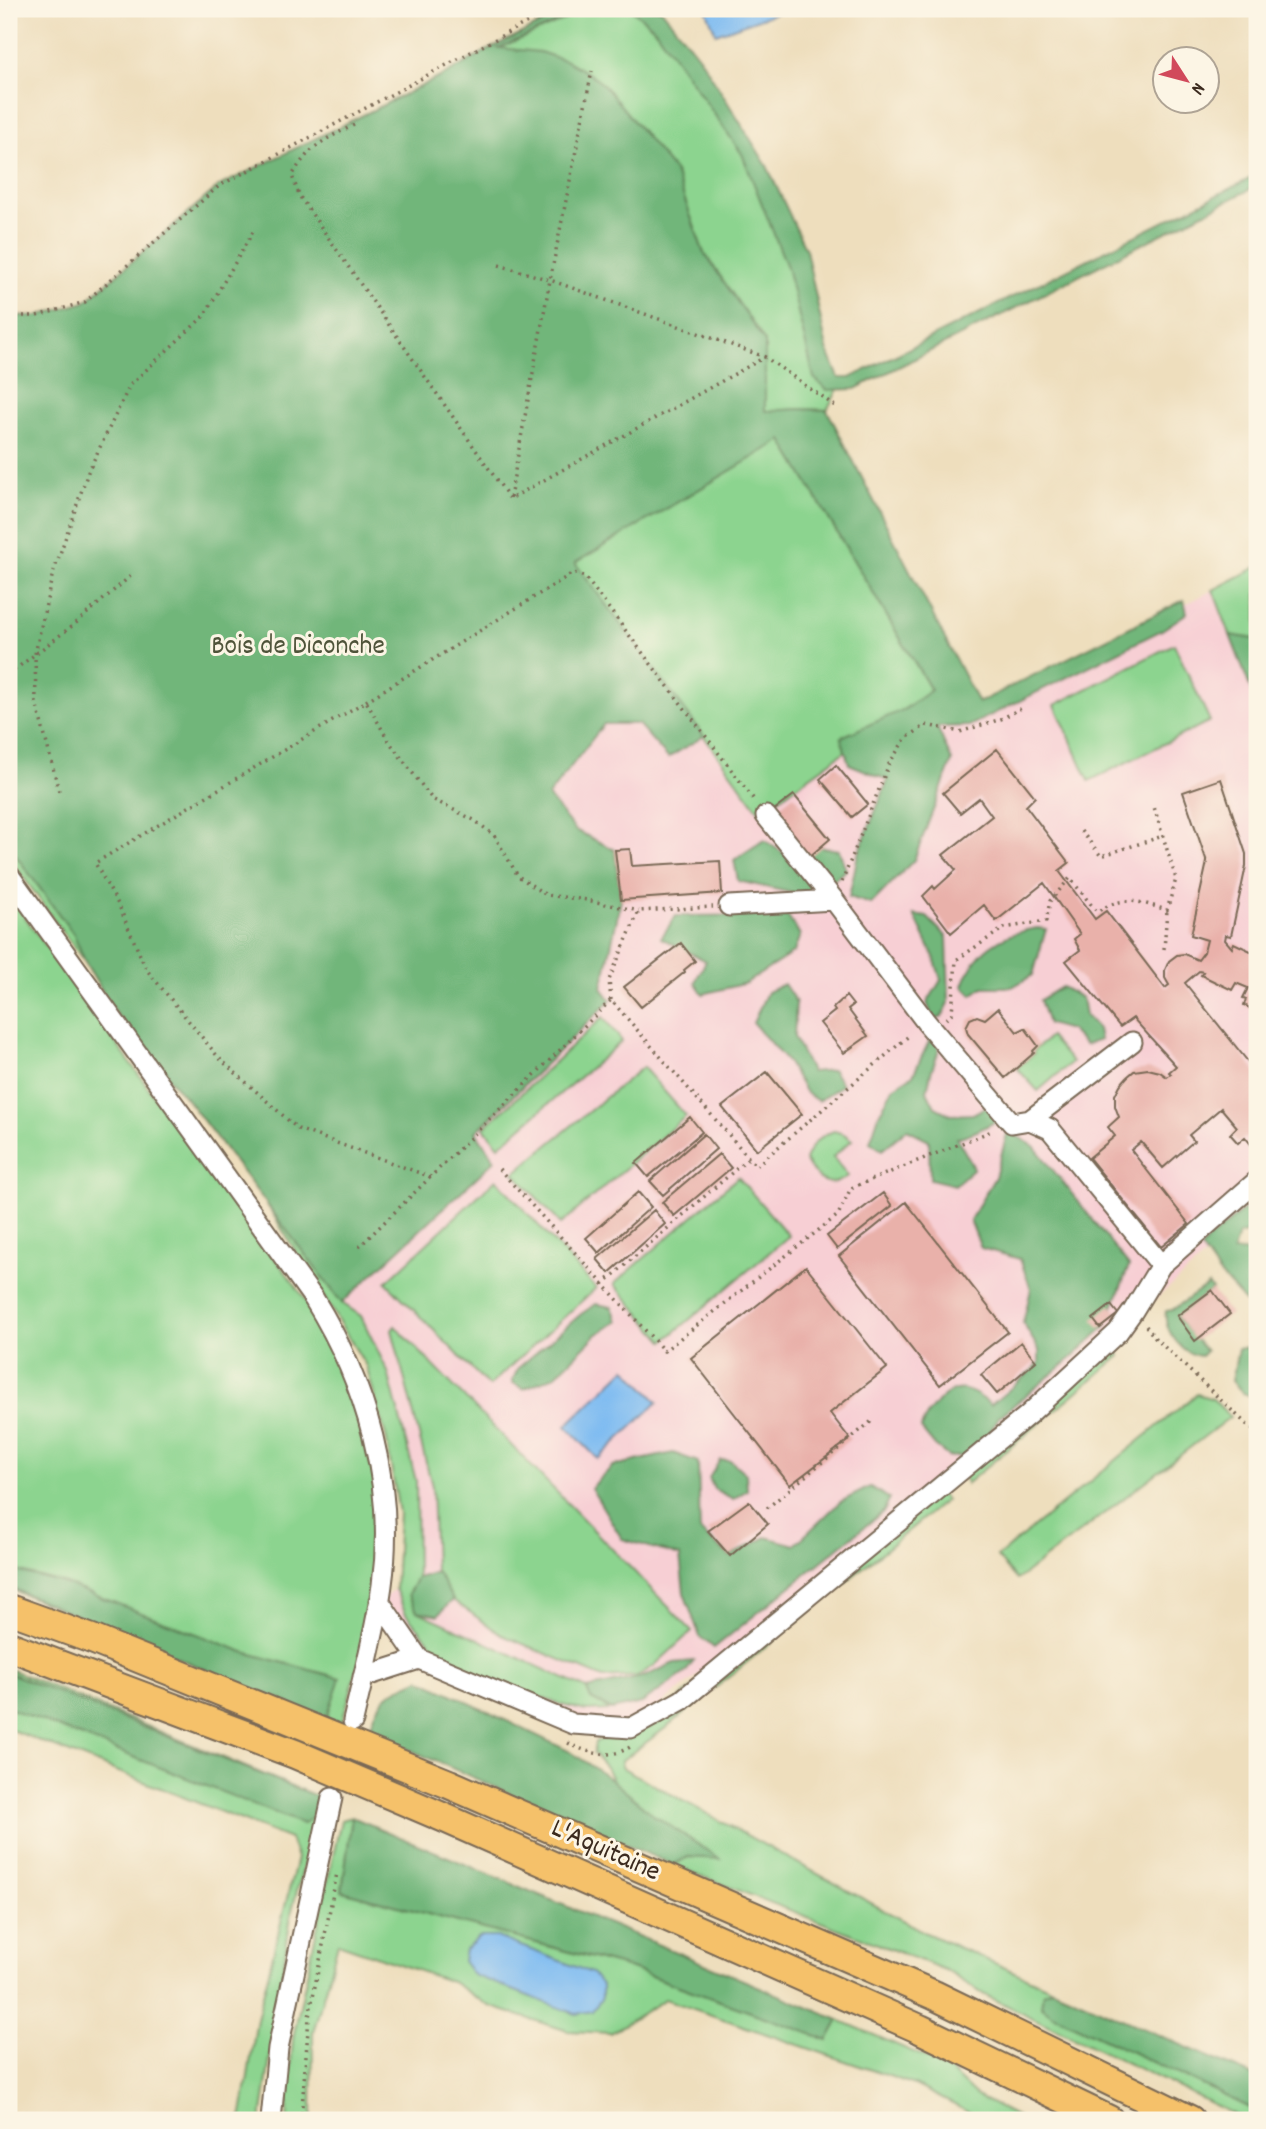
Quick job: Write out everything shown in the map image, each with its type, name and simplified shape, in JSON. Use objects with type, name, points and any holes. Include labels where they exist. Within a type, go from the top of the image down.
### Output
[{"type":"highway","name":"L'Aquitaine","points":[[9,1609],[105,1644],[461,1789],[933,1995],[1190,2120]]},
{"type":"highway","name":"L'Aquitaine","points":[[9,1646],[295,1754],[447,1819],[920,2029],[1109,2120]]},
{"type":"street","points":[[766,816],[930,1026],[1021,1121],[1050,1129],[1161,1265]]},
{"type":"street","points":[[9,875],[307,1289],[333,1329],[352,1371],[365,1408],[384,1492],[386,1548],[379,1601],[353,1721]]},
{"type":"street","points":[[729,906],[834,900]]},
{"type":"street","points":[[1021,1121],[1132,1042]]},
{"type":"street","points":[[379,1601],[419,1659],[573,1724],[631,1728],[682,1700],[1028,1415],[1118,1332],[1161,1265],[1257,1181]]},
{"type":"street","points":[[363,1676],[419,1659]]},
{"type":"street","points":[[271,2120],[278,2048],[332,1798]]},
{"type":"path","points":[[9,316],[37,316],[85,302],[219,186],[552,9]]},
{"type":"path","points":[[510,499],[592,71]]},
{"type":"path","points":[[355,125],[318,143],[302,158],[292,176],[300,197],[510,499]]},
{"type":"path","points":[[59,791],[36,702],[35,654],[52,577],[88,472],[130,385],[204,316],[254,230]]},
{"type":"path","points":[[499,265],[765,357],[835,406]]},
{"type":"path","points":[[510,499],[765,357]]},
{"type":"path","points":[[9,674],[76,623],[134,573]]},
{"type":"path","points":[[431,1177],[298,1129],[219,1058],[146,969],[119,906],[95,863],[573,573],[585,577],[766,816]]},
{"type":"path","points":[[366,701],[388,740],[432,799],[474,820],[494,835],[518,876],[546,895],[639,911],[729,906]]},
{"type":"path","points":[[834,900],[889,764],[905,738],[926,725],[960,732],[1001,719],[1025,706]]},
{"type":"path","points":[[1154,807],[1176,879],[1167,910],[1164,949]]},
{"type":"path","points":[[1081,831],[1101,856],[1163,836]]},
{"type":"path","points":[[639,911],[609,980],[611,1000],[756,1166],[930,1026],[952,1013],[956,960],[1004,928],[1046,921],[1050,901],[1070,878],[1097,912],[1107,906],[1129,900],[1167,910]]},
{"type":"path","points":[[359,1247],[611,1000]]},
{"type":"path","points":[[499,1169],[664,1351],[838,1215],[851,1188],[1021,1121]]},
{"type":"path","points":[[603,1284],[749,1158]]},
{"type":"path","points":[[1133,1311],[1155,1338],[1257,1434]]},
{"type":"path","points":[[767,1508],[873,1420]]},
{"type":"path","points":[[566,1742],[598,1755],[620,1753],[631,1746]]},
{"type":"path","points":[[301,2120],[309,2017],[337,1868]]},
{"type":"shaded area","points":[[1213,590],[1257,705],[1257,1212],[1139,1313],[1028,1415],[631,1728],[573,1724],[419,1659],[379,1601],[399,1586],[402,1456],[342,1303],[495,1160],[476,1133],[611,1000],[602,988],[616,926],[615,850],[575,831],[548,797],[604,724],[638,724],[668,758],[704,736],[761,811],[931,690],[982,710]]},
{"type":"green space","name":"Bois de Diconche","points":[[572,9],[595,9],[581,12],[499,48],[540,52],[567,61],[596,78],[675,172],[703,251],[765,342],[765,411],[827,410],[978,703],[1184,600],[1187,613],[1162,630],[969,726],[937,727],[952,761],[914,860],[871,904],[849,897],[858,854],[888,780],[849,764],[841,737],[905,709],[931,690],[782,440],[575,563],[704,736],[668,758],[638,724],[604,724],[548,796],[575,830],[615,850],[621,900],[602,988],[611,1000],[476,1132],[495,1160],[342,1303],[186,1098],[128,1033],[86,964],[74,935],[9,846],[9,316],[37,316],[85,302],[219,186]]},
{"type":"green space","points":[[589,9],[646,9],[758,169],[823,380],[837,391],[827,410],[765,412],[765,342],[703,251],[675,172],[497,49]]},
{"type":"green space","points":[[631,9],[661,9],[702,61],[767,166],[806,250],[827,349],[839,378],[850,378],[1257,175],[1257,186],[855,389],[827,390],[814,378],[787,267],[742,154],[654,28]]},
{"type":"green space","points":[[782,440],[931,690],[760,812],[575,563]]},
{"type":"green space","points":[[1257,567],[1257,705],[1213,590]]},
{"type":"green space","points":[[1230,635],[1255,639],[1257,644],[1257,705]]},
{"type":"green space","points":[[1174,644],[1210,721],[1089,781],[1055,705]]},
{"type":"green space","points":[[764,840],[788,856],[820,847],[839,850],[846,870],[835,879],[801,895],[738,881],[734,860]]},
{"type":"green space","points":[[9,846],[74,935],[86,964],[9,857]]},
{"type":"green space","points":[[9,895],[209,1172],[296,1286],[336,1348],[376,1484],[377,1576],[359,1662],[342,1722],[326,1720],[9,1589]]},
{"type":"green space","points":[[787,915],[800,935],[794,952],[746,983],[703,994],[695,982],[706,961],[661,938],[676,916]]},
{"type":"green space","points":[[914,915],[927,917],[947,937],[949,1003],[942,1017],[934,1021],[927,1003],[941,980],[934,957]]},
{"type":"green space","points":[[1037,928],[1046,929],[1033,975],[1012,987],[983,987],[972,995],[963,986],[968,973],[982,953],[1000,939]]},
{"type":"green space","points":[[784,984],[796,1002],[794,1037],[811,1072],[833,1070],[842,1085],[818,1101],[806,1093],[788,1063],[753,1023],[767,992]]},
{"type":"green space","points":[[1062,987],[1082,998],[1085,1015],[1098,1029],[1100,1040],[1085,1045],[1070,1030],[1048,1024],[1040,1000]]},
{"type":"green space","points":[[603,1017],[622,1041],[499,1146],[484,1128]]},
{"type":"green space","points":[[934,1031],[939,1050],[927,1091],[935,1107],[951,1115],[973,1114],[995,1102],[1006,1116],[957,1138],[974,1168],[955,1185],[930,1179],[929,1140],[907,1129],[882,1150],[870,1142],[879,1115],[893,1088],[913,1075]]},
{"type":"green space","points":[[1050,1037],[1072,1062],[1038,1091],[1017,1068]]},
{"type":"green space","points":[[643,1067],[686,1116],[561,1224],[514,1173]]},
{"type":"green space","points":[[834,1131],[852,1140],[833,1157],[848,1176],[829,1183],[813,1173],[805,1160],[816,1142]]},
{"type":"green space","points":[[1008,1131],[1034,1146],[1129,1266],[1105,1327],[1066,1363],[999,1417],[980,1448],[966,1456],[949,1457],[935,1446],[921,1429],[926,1416],[942,1397],[956,1390],[970,1391],[991,1405],[1039,1364],[1039,1350],[1023,1323],[1031,1289],[1020,1259],[981,1248],[970,1220],[995,1177]]},
{"type":"green space","points":[[738,1177],[789,1236],[664,1341],[614,1284]]},
{"type":"green space","points":[[496,1179],[596,1288],[489,1386],[386,1282]]},
{"type":"green space","points":[[1257,1198],[1257,1230],[1238,1235],[1233,1251],[1257,1252],[1257,1315],[1218,1272],[1201,1248]]},
{"type":"green space","points":[[266,1203],[342,1303],[361,1316],[388,1372],[416,1481],[417,1578],[408,1594],[417,1611],[587,1689],[591,1699],[612,1710],[586,1711],[562,1705],[481,1677],[437,1650],[406,1614],[395,1589],[399,1513],[386,1436],[366,1366]]},
{"type":"green space","points":[[1208,1285],[1212,1290],[1177,1317],[1206,1351],[1201,1356],[1194,1355],[1175,1340],[1168,1326],[1166,1311],[1172,1310]]},
{"type":"green space","points":[[596,1304],[612,1307],[618,1321],[596,1335],[555,1376],[523,1389],[512,1382],[518,1368]]},
{"type":"green space","points":[[395,1326],[692,1631],[654,1666],[637,1676],[603,1678],[502,1635],[453,1600],[435,1569],[432,1486],[392,1330]]},
{"type":"green space","points":[[1256,1345],[1257,1399],[1243,1393],[1232,1381],[1238,1349]]},
{"type":"green space","points":[[1114,1352],[1118,1352],[1120,1356],[966,1484],[964,1476]]},
{"type":"green space","points":[[1197,1394],[1213,1399],[1230,1417],[1017,1580],[997,1557]]},
{"type":"green space","points":[[673,1453],[698,1462],[700,1531],[730,1556],[766,1537],[795,1545],[840,1502],[870,1487],[890,1499],[884,1511],[714,1648],[700,1637],[684,1593],[680,1556],[622,1539],[591,1488],[613,1466]]},
{"type":"green space","points":[[720,1460],[731,1461],[746,1474],[747,1490],[733,1499],[714,1489],[709,1478]]},
{"type":"green space","points":[[939,1493],[946,1500],[671,1724],[621,1761],[621,1767],[926,1933],[1053,1989],[1043,1993],[1053,2015],[1257,2111],[1257,2120],[1246,2120],[985,1995],[945,1970],[673,1865],[688,1857],[718,1858],[652,1814],[613,1781],[606,1767],[593,1753],[595,1742],[648,1723]]},
{"type":"green space","points":[[9,1569],[63,1583],[244,1652],[340,1678],[326,1720],[9,1587]]},
{"type":"green space","points":[[437,1572],[453,1600],[438,1615],[417,1611],[408,1594],[417,1578]]},
{"type":"green space","points":[[694,1661],[685,1673],[642,1703],[612,1710],[591,1699],[587,1689],[646,1676],[674,1663]]},
{"type":"green space","points":[[9,1669],[321,1798],[291,1914],[261,2120],[241,2120],[257,2019],[297,1858],[290,1839],[9,1729]]},
{"type":"green space","points":[[9,1673],[321,1798],[315,1815],[303,1824],[9,1708]]},
{"type":"green space","points":[[420,1679],[571,1752],[613,1781],[652,1814],[720,1859],[688,1857],[673,1865],[369,1732],[377,1710],[386,1697]]},
{"type":"green space","points":[[352,1817],[342,1891],[626,1967],[828,2040],[839,2020],[944,2065],[975,2095],[1023,2120],[984,2120],[915,2085],[665,1999],[611,2033],[568,2031],[489,2006],[454,1983],[338,1943],[313,2033],[312,2120],[287,2120],[293,2038],[341,1820]]},
{"type":"green space","points":[[352,1817],[839,2020],[828,2040],[626,1967],[342,1891]]},
{"type":"green space","points":[[1053,1989],[1257,2078],[1257,2111],[1053,2015],[1041,2006],[1043,1993]]},
{"type":"water","points":[[706,9],[787,9],[716,34]]},
{"type":"water","points":[[626,1368],[658,1402],[598,1459],[566,1426]]},
{"type":"water","points":[[479,1937],[497,1937],[592,1973],[602,1986],[602,1998],[592,2011],[576,2014],[473,1975],[463,1961],[465,1950]]},
{"type":"building","points":[[997,749],[1035,797],[1026,806],[1069,863],[1059,871],[1095,919],[1106,911],[1165,988],[1169,985],[1165,970],[1169,961],[1184,954],[1198,960],[1204,952],[1207,940],[1191,935],[1207,862],[1183,792],[1221,779],[1246,854],[1246,866],[1231,936],[1226,935],[1225,940],[1232,948],[1234,943],[1257,954],[1257,1012],[1244,1005],[1246,999],[1243,998],[1248,988],[1236,983],[1232,990],[1201,975],[1203,972],[1199,971],[1185,983],[1257,1073],[1257,1152],[1245,1137],[1238,1143],[1230,1134],[1237,1127],[1221,1108],[1189,1135],[1194,1141],[1163,1168],[1141,1142],[1131,1150],[1189,1224],[1161,1247],[1089,1158],[1115,1136],[1108,1127],[1119,1117],[1115,1095],[1127,1077],[1134,1071],[1148,1069],[1167,1077],[1176,1066],[1133,1018],[1120,1027],[1066,961],[1080,950],[1074,939],[1080,934],[1044,883],[996,921],[984,905],[951,933],[923,896],[956,870],[943,855],[992,816],[979,798],[960,813],[943,793]]},
{"type":"building","points":[[836,765],[868,804],[852,817],[820,779]]},
{"type":"building","points":[[794,795],[830,839],[809,857],[773,811]]},
{"type":"building","points":[[630,849],[632,866],[720,861],[722,893],[621,900],[615,850]]},
{"type":"building","points":[[681,943],[695,961],[641,1007],[624,987]]},
{"type":"building","points":[[846,996],[853,1005],[848,1009],[868,1036],[844,1053],[820,1023],[835,1011],[833,1008]]},
{"type":"building","points":[[998,1008],[1017,1032],[1025,1028],[1038,1046],[1034,1053],[1005,1078],[968,1034],[966,1027],[970,1019],[977,1016],[985,1019]]},
{"type":"building","points":[[767,1072],[802,1114],[757,1150],[722,1107]]},
{"type":"building","points":[[690,1117],[702,1132],[648,1177],[636,1163]]},
{"type":"building","points":[[704,1134],[716,1149],[663,1195],[650,1181]]},
{"type":"building","points":[[719,1154],[731,1168],[674,1216],[662,1202]]},
{"type":"building","points":[[638,1192],[651,1207],[599,1253],[586,1238]]},
{"type":"building","points":[[883,1193],[892,1206],[837,1249],[827,1236]]},
{"type":"building","points":[[906,1202],[1008,1332],[940,1385],[839,1256]]},
{"type":"building","points":[[654,1210],[665,1224],[609,1273],[597,1259]]},
{"type":"building","points":[[806,1266],[887,1368],[830,1413],[850,1439],[790,1485],[691,1358]]},
{"type":"building","points":[[1212,1290],[1230,1314],[1195,1341],[1177,1316]]},
{"type":"building","points":[[1111,1305],[1118,1314],[1100,1328],[1093,1319]]},
{"type":"building","points":[[1021,1342],[1036,1361],[997,1394],[981,1375]]},
{"type":"building","points":[[749,1501],[768,1524],[730,1556],[708,1531]]}]
